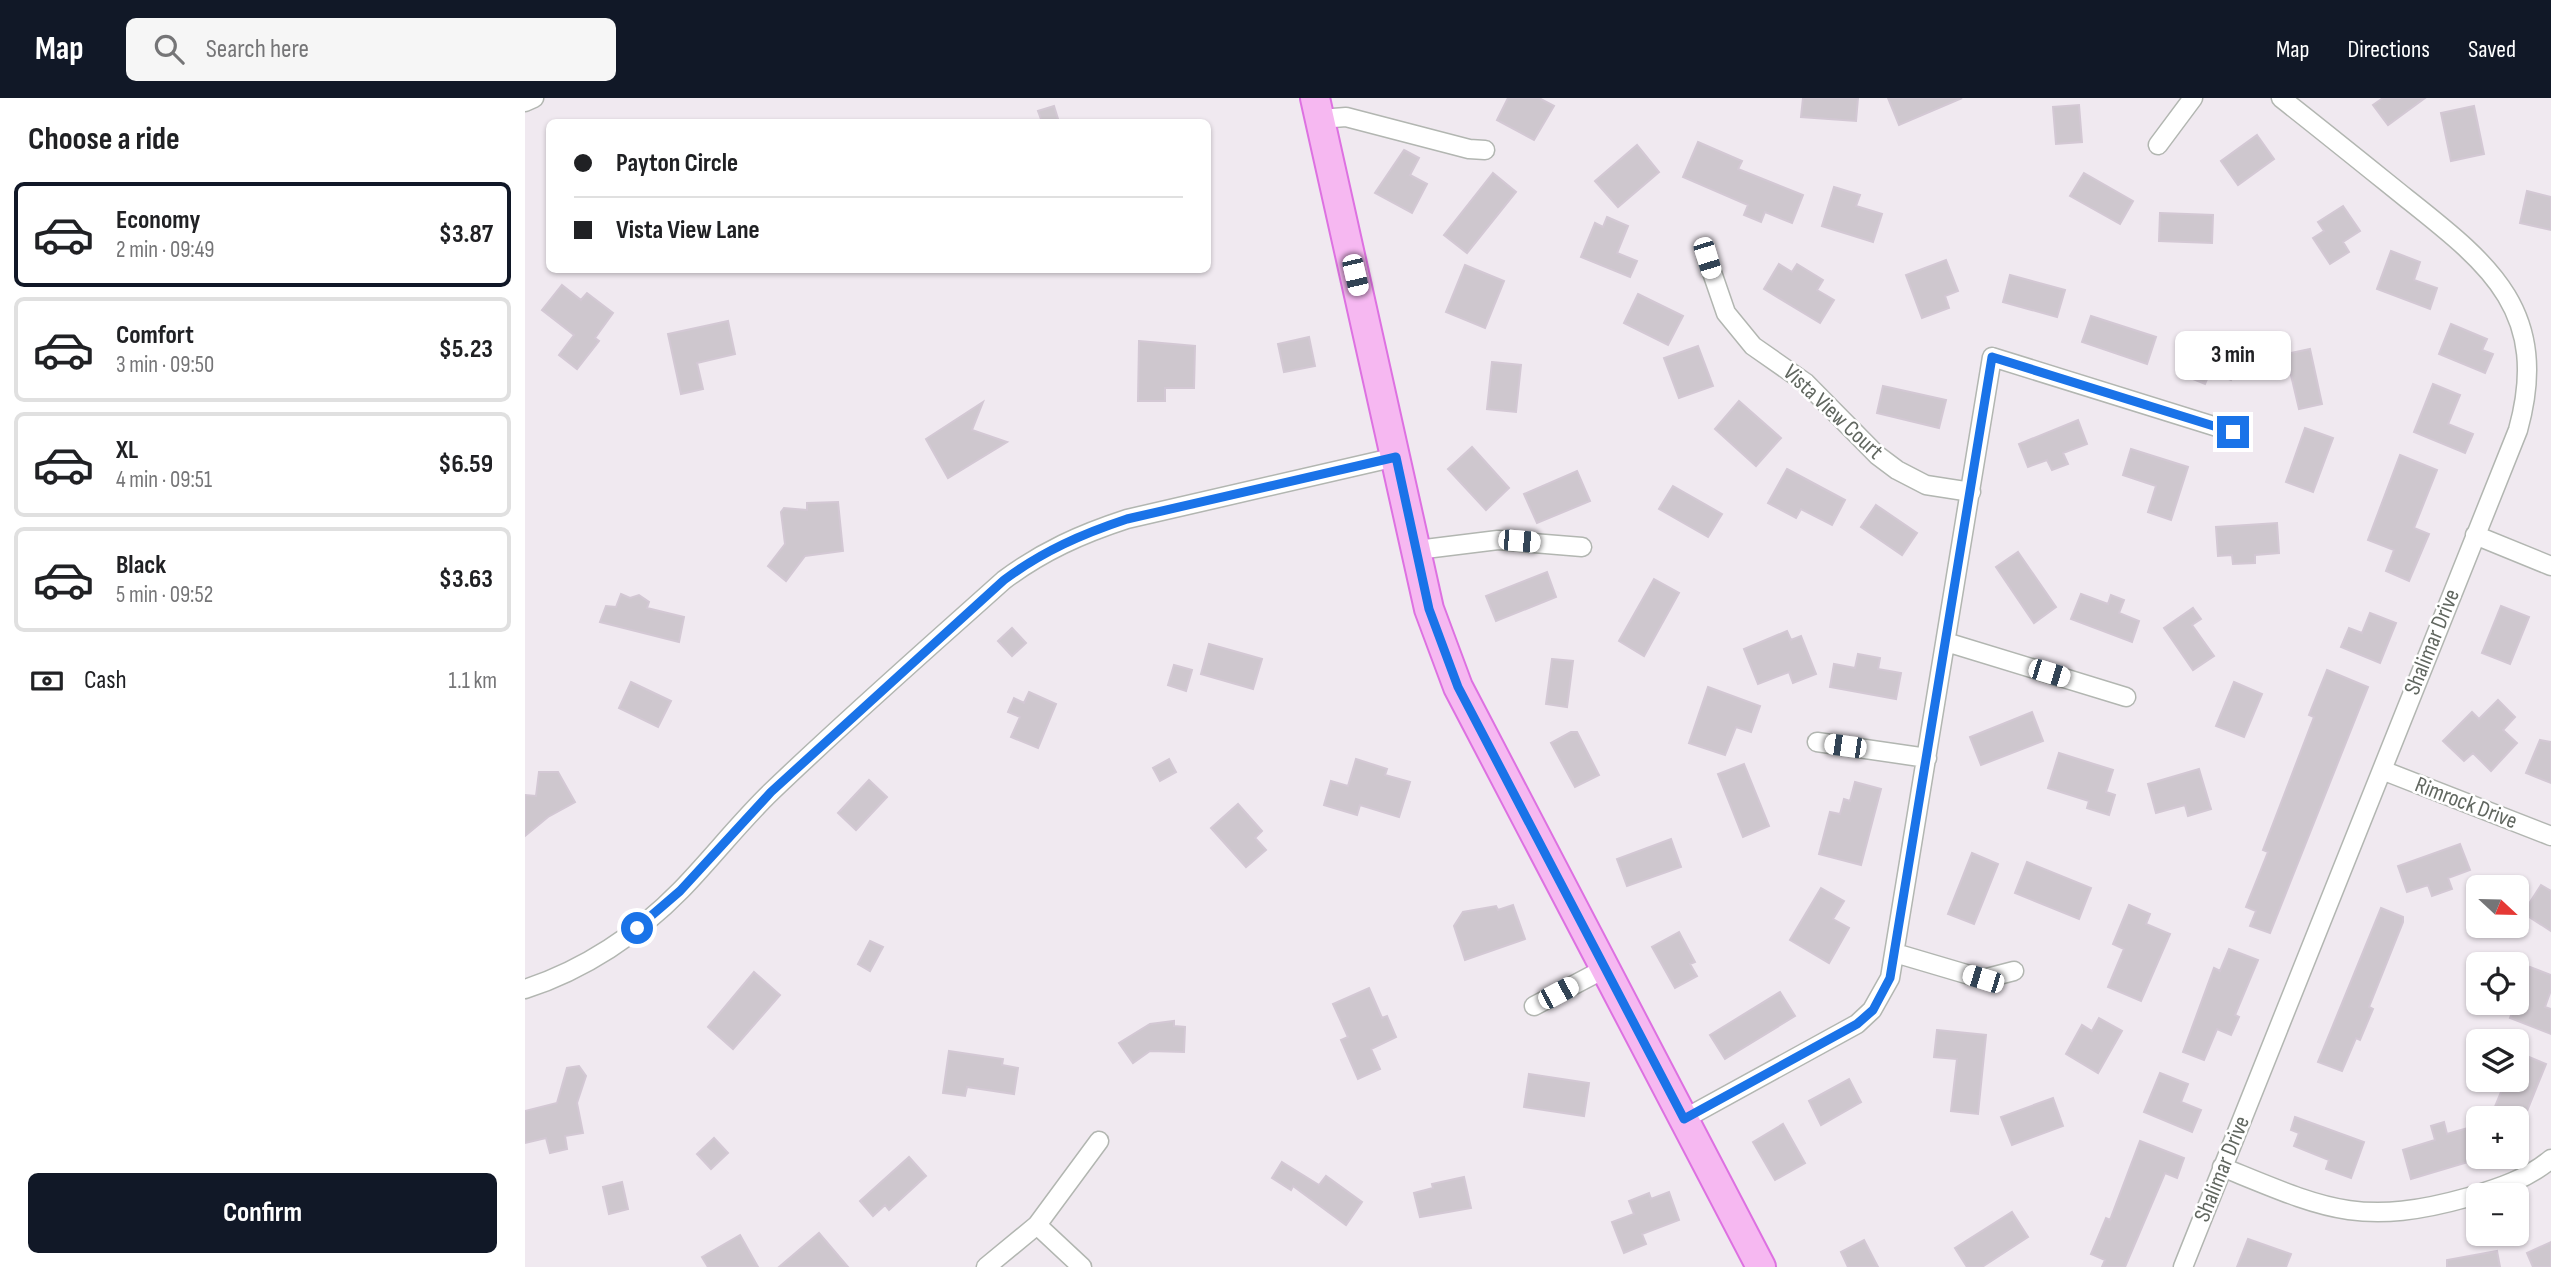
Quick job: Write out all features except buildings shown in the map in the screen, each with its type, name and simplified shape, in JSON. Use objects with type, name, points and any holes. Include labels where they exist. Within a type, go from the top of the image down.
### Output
[{"type":"main road","points":[[1317,108],[1429,609],[1458,687],[1760,1266]]},
{"type":"street","points":[[525,102],[534,98]]},
{"type":"street","points":[[2158,145],[2193,98]]},
{"type":"street","name":"Shalimar Drive","points":[[2183,1267],[2527,405],[2530,355],[2511,295],[2500,278],[2468,248],[2281,98]]},
{"type":"street","points":[[1317,108],[1469,149],[1485,149]]},
{"type":"street","name":"Vista View Court","points":[[1707,258],[1726,313],[1753,346],[1806,383],[1877,455],[1897,470],[1926,485],[1971,492]]},
{"type":"street","points":[[1684,1119],[1857,1024],[1883,994],[1895,953],[1992,357],[2233,432]]},
{"type":"street","points":[[525,989],[558,978],[592,960],[680,891],[771,792],[1004,580],[1030,561],[1089,531],[1127,519],[1396,457]]},
{"type":"street","points":[[2475,535],[2551,566]]},
{"type":"street","points":[[1417,550],[1498,540],[1582,547]]},
{"type":"street","points":[[1946,642],[2126,697]]},
{"type":"street","points":[[1817,742],[1927,758]]},
{"type":"street","name":"Rimrock Drive","points":[[2382,770],[2551,836]]},
{"type":"street","points":[[1895,953],[1983,979],[2014,971]]},
{"type":"street","points":[[1534,1006],[1606,968]]},
{"type":"street","points":[[986,1267],[1037,1225],[1099,1141]]},
{"type":"street","points":[[2222,1167],[2310,1202],[2350,1212],[2377,1214],[2425,1208],[2500,1188],[2535,1172],[2551,1159]]},
{"type":"street","points":[[1037,1225],[1082,1267]]},
{"type":"route","points":[[637,928],[680,891],[771,792],[1004,580],[1030,561],[1089,531],[1127,519],[1396,457],[1429,609],[1458,687],[1684,1119],[1857,1024],[1873,1010],[1890,978],[1992,357],[2233,432]]}]
